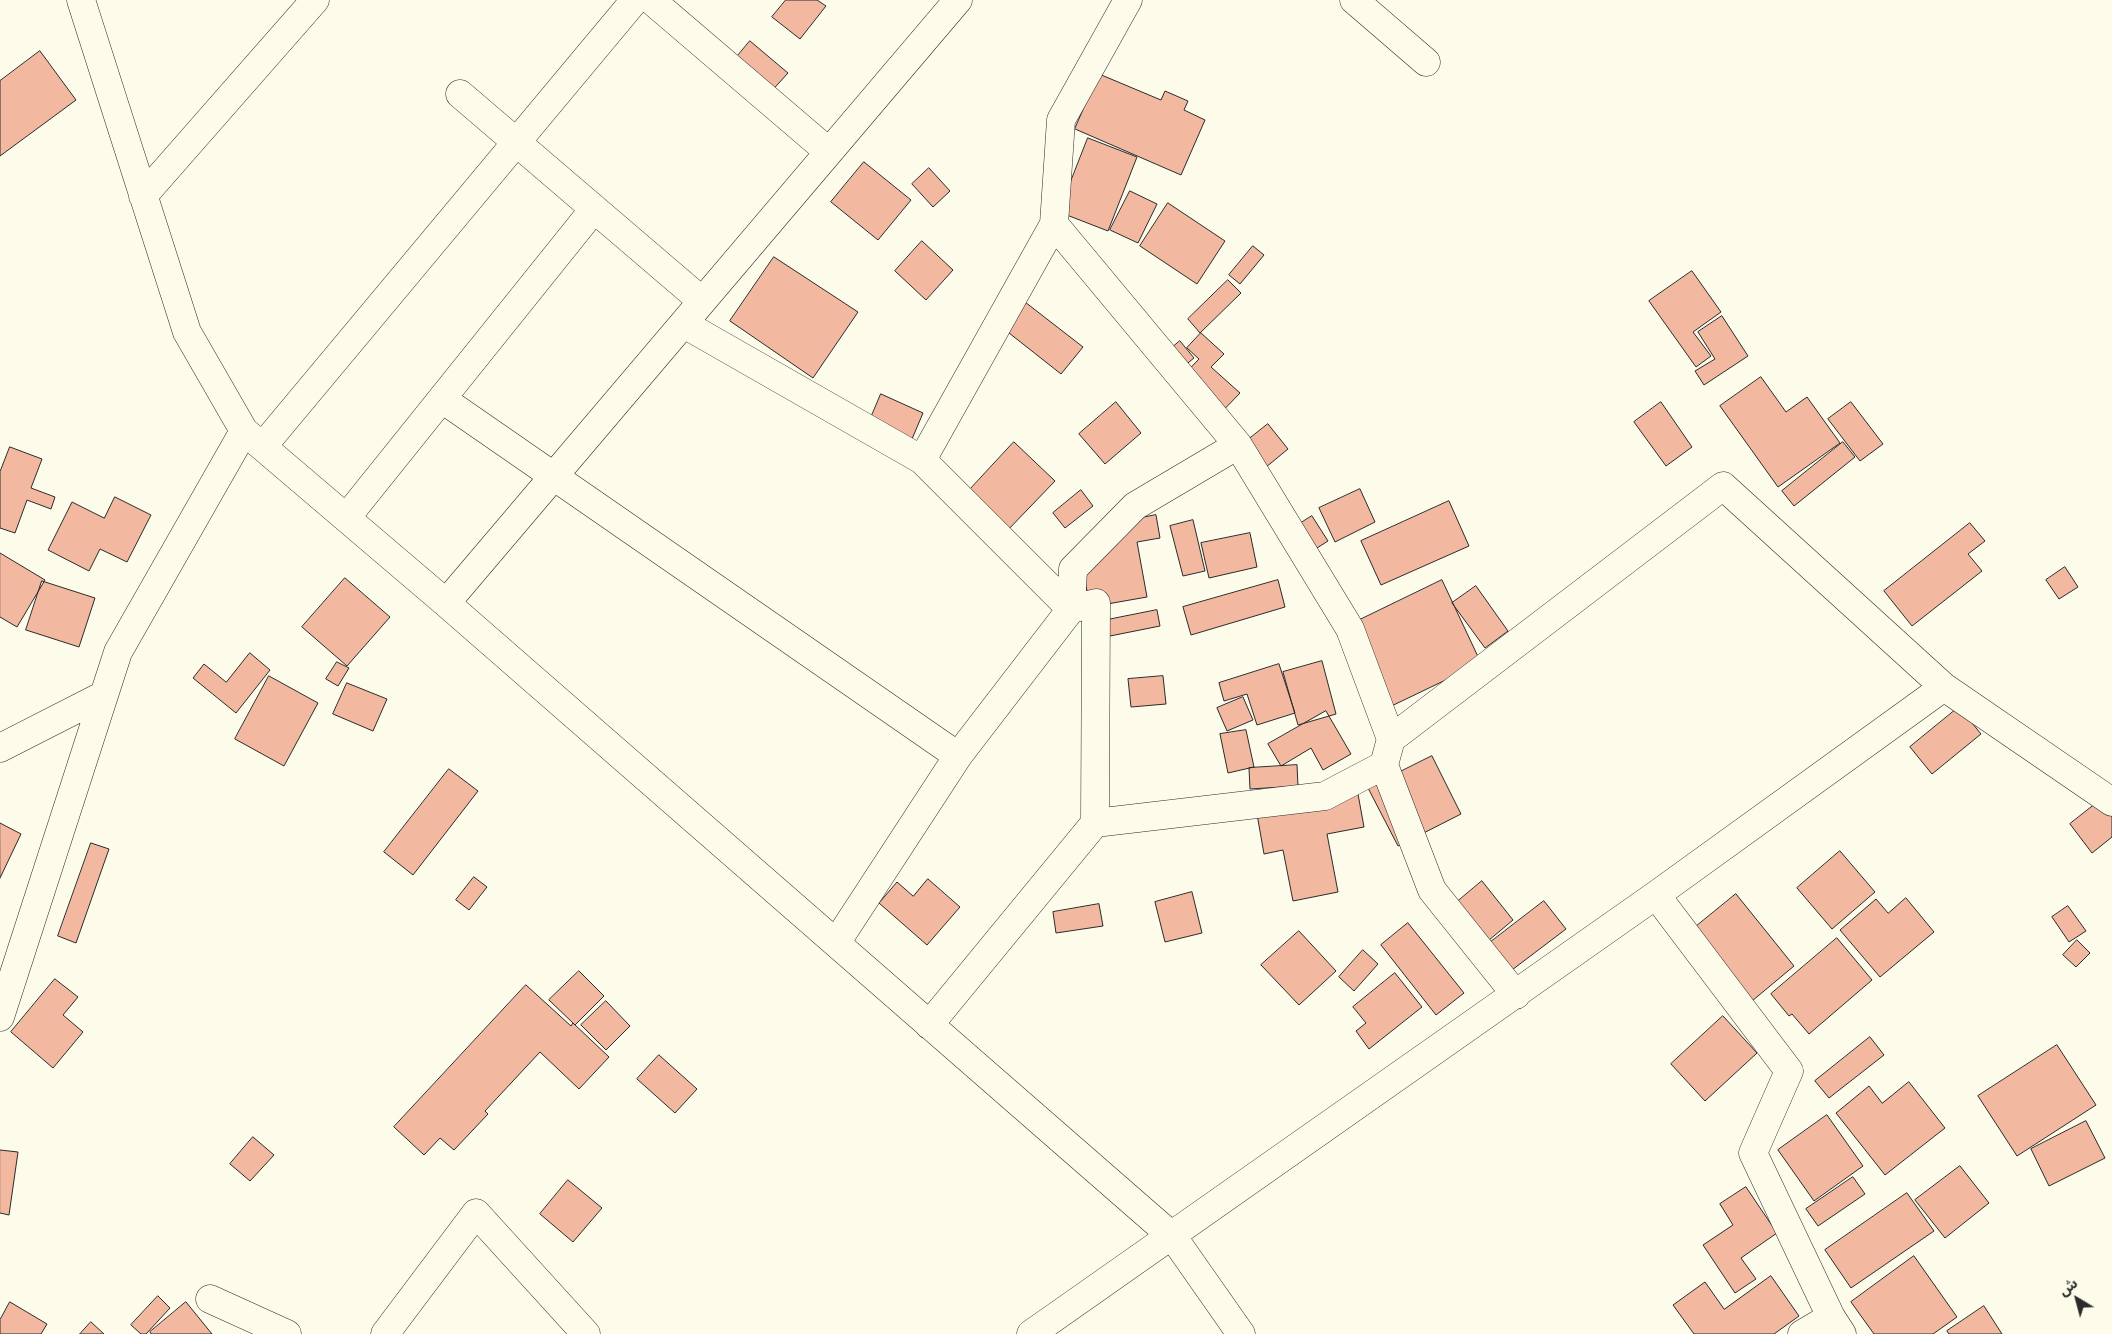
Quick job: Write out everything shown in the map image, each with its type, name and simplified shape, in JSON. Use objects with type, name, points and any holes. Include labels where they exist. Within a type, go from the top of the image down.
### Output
[{"type":"street","points":[[81,0],[186,332],[253,439],[446,603],[1173,1237],[1241,1334]]},
{"type":"street","points":[[143,196],[315,0]]},
{"type":"street","points":[[0,1017],[118,652],[253,439],[516,142],[635,0]]},
{"type":"street","points":[[651,0],[829,152]]},
{"type":"street","points":[[922,460],[1054,224],[1061,120],[1128,0]]},
{"type":"street","points":[[1354,0],[1426,62]]},
{"type":"street","points":[[446,603],[829,152],[951,2]]},
{"type":"street","points":[[460,94],[702,301]]},
{"type":"street","points":[[346,518],[594,209]]},
{"type":"street","points":[[1054,224],[1238,445],[1350,629],[1392,739]]},
{"type":"street","points":[[684,324],[922,460],[1071,609]]},
{"type":"street","points":[[442,399],[958,756]]},
{"type":"street","points":[[836,943],[958,756],[1071,609],[1073,569],[1135,506],[1238,445]]},
{"type":"street","points":[[1516,995],[1432,890],[1384,765],[1392,739],[1723,486],[1944,687],[2112,802]]},
{"type":"street","points":[[929,1025],[1095,823],[1096,604],[1071,609]]},
{"type":"street","points":[[1031,1334],[1173,1237],[1516,995],[1944,687]]},
{"type":"street","points":[[0,748],[104,695]]},
{"type":"street","points":[[1095,823],[1325,796],[1384,765]]},
{"type":"street","points":[[1656,895],[1789,1071],[1752,1152],[1837,1325],[1802,1334]]},
{"type":"street","points":[[385,1334],[476,1213],[586,1334]]},
{"type":"street","points":[[210,1299],[287,1334]]},
{"type":"building","points":[[786,0],[817,0],[826,6],[800,39],[772,17]]},
{"type":"building","points":[[750,41],[788,73],[768,95],[731,64]]},
{"type":"building","points":[[40,51],[76,100],[0,156],[0,81]]},
{"type":"building","points":[[1099,74],[1161,100],[1165,91],[1188,101],[1184,110],[1205,120],[1181,175],[1075,129]]},
{"type":"building","points":[[1088,138],[1137,157],[1108,231],[1059,212]]},
{"type":"building","points":[[864,162],[911,200],[878,240],[831,202]]},
{"type":"building","points":[[929,168],[950,191],[933,207],[912,184]]},
{"type":"building","points":[[1130,191],[1157,204],[1138,243],[1110,230]]},
{"type":"building","points":[[1168,203],[1225,241],[1197,284],[1140,246]]},
{"type":"building","points":[[922,241],[953,270],[926,300],[895,271]]},
{"type":"building","points":[[1253,246],[1264,255],[1240,284],[1229,275]]},
{"type":"building","points":[[774,257],[858,312],[813,378],[730,321]]},
{"type":"building","points":[[1692,271],[1721,312],[1693,332],[1711,356],[1696,367],[1649,301]]},
{"type":"building","points":[[1228,280],[1241,293],[1200,333],[1188,319]]},
{"type":"building","points":[[1025,302],[1083,347],[1061,374],[1004,329]]},
{"type":"building","points":[[1722,316],[1748,356],[1704,385],[1695,371],[1715,359],[1698,332]]},
{"type":"building","points":[[1201,333],[1224,354],[1211,367],[1240,393],[1212,422],[1173,386],[1199,359],[1187,348]]},
{"type":"building","points":[[1180,341],[1194,358],[1168,379],[1154,363]]},
{"type":"building","points":[[1761,377],[1786,412],[1807,397],[1840,443],[1778,487],[1720,406]]},
{"type":"building","points":[[881,394],[923,413],[912,439],[870,420]]},
{"type":"building","points":[[1116,402],[1141,433],[1105,464],[1079,434]]},
{"type":"building","points":[[1661,402],[1692,447],[1666,466],[1634,422]]},
{"type":"building","points":[[1851,402],[1883,444],[1860,461],[1828,419]]},
{"type":"building","points":[[1268,424],[1288,449],[1254,477],[1234,451]]},
{"type":"building","points":[[1014,442],[1055,481],[1004,534],[964,496]]},
{"type":"building","points":[[1843,442],[1855,457],[1794,506],[1782,491]]},
{"type":"building","points":[[10,447],[42,459],[31,488],[55,497],[51,509],[27,500],[15,533],[0,528],[0,472]]},
{"type":"building","points":[[1360,489],[1375,522],[1335,542],[1319,508]]},
{"type":"building","points":[[1081,490],[1093,506],[1065,528],[1053,513]]},
{"type":"building","points":[[115,497],[151,515],[127,562],[100,549],[89,571],[48,550],[72,502],[104,518]]},
{"type":"building","points":[[1449,501],[1469,546],[1381,585],[1361,541]]},
{"type":"building","points":[[1156,515],[1160,538],[1137,542],[1147,597],[1090,607],[1080,554],[1105,525]]},
{"type":"building","points":[[1312,516],[1328,541],[1298,560],[1282,535]]},
{"type":"building","points":[[1193,520],[1205,571],[1183,576],[1170,526]]},
{"type":"building","points":[[1970,523],[1985,541],[1968,554],[1982,571],[1912,626],[1884,591]]},
{"type":"building","points":[[1250,533],[1257,567],[1209,578],[1201,543]]},
{"type":"building","points":[[0,553],[45,580],[17,627],[0,617]]},
{"type":"building","points":[[2065,567],[2078,587],[2059,599],[2046,580]]},
{"type":"building","points":[[345,578],[390,617],[347,666],[302,627]]},
{"type":"building","points":[[1278,580],[1285,607],[1191,635],[1183,607]]},
{"type":"building","points":[[1442,580],[1481,663],[1379,712],[1339,630]]},
{"type":"building","points":[[42,581],[95,598],[79,647],[26,630]]},
{"type":"building","points":[[1476,586],[1508,631],[1485,648],[1452,603]]},
{"type":"building","points":[[1157,610],[1160,626],[1100,638],[1097,622]]},
{"type":"building","points":[[250,653],[270,670],[236,713],[193,678],[204,664],[226,682]]},
{"type":"building","points":[[1322,661],[1336,714],[1298,725],[1283,672]]},
{"type":"building","points":[[337,662],[349,668],[338,686],[326,679]]},
{"type":"building","points":[[1279,664],[1295,713],[1257,725],[1247,694],[1224,701],[1219,683]]},
{"type":"building","points":[[269,676],[318,703],[284,766],[235,739]]},
{"type":"building","points":[[1163,676],[1166,704],[1131,707],[1128,679]]},
{"type":"building","points":[[347,683],[387,699],[373,731],[333,714]]},
{"type":"building","points":[[1243,697],[1253,720],[1227,731],[1217,708]]},
{"type":"building","points":[[1959,707],[1981,734],[1932,774],[1910,747]]},
{"type":"building","points":[[1326,711],[1351,754],[1323,770],[1311,748],[1281,766],[1268,744]]},
{"type":"building","points":[[1246,730],[1254,767],[1228,773],[1220,734]]},
{"type":"building","points":[[1432,756],[1461,814],[1398,846],[1368,788]]},
{"type":"building","points":[[1297,765],[1298,786],[1250,789],[1249,768]]},
{"type":"building","points":[[449,769],[478,791],[413,875],[384,852]]},
{"type":"building","points":[[1358,794],[1364,827],[1327,834],[1338,892],[1293,901],[1283,850],[1264,854],[1257,814]]},
{"type":"building","points":[[2103,798],[2112,809],[2112,837],[2092,853],[2070,824]]},
{"type":"building","points":[[0,823],[21,834],[0,878]]},
{"type":"building","points":[[91,843],[109,849],[76,943],[58,936]]},
{"type":"building","points":[[1840,851],[1875,892],[1832,929],[1797,888]]},
{"type":"building","points":[[474,877],[487,887],[469,910],[456,900]]},
{"type":"building","points":[[928,879],[960,907],[927,945],[879,903],[897,882],[913,896]]},
{"type":"building","points":[[1482,881],[1513,920],[1476,951],[1444,913]]},
{"type":"building","points":[[1192,892],[1202,933],[1165,942],[1155,902]]},
{"type":"building","points":[[1736,894],[1794,966],[1752,1001],[1693,929]]},
{"type":"building","points":[[1906,898],[1934,932],[1880,977],[1840,930],[1876,899],[1888,913]]},
{"type":"building","points":[[1544,901],[1566,929],[1504,976],[1483,948]]},
{"type":"building","points":[[1099,904],[1103,926],[1056,933],[1053,912]]},
{"type":"building","points":[[2068,906],[2086,931],[2069,942],[2052,917]]},
{"type":"building","points":[[1408,923],[1464,993],[1436,1015],[1381,945]]},
{"type":"building","points":[[1299,931],[1336,971],[1299,1005],[1261,965]]},
{"type":"building","points":[[1837,938],[1872,980],[1809,1034],[1792,1014],[1789,1016],[1771,994]]},
{"type":"building","points":[[2077,940],[2090,953],[2076,967],[2063,955]]},
{"type":"building","points":[[1363,950],[1378,964],[1354,991],[1339,977]]},
{"type":"building","points":[[579,971],[604,996],[575,1025],[549,1000]]},
{"type":"building","points":[[1395,973],[1422,1007],[1369,1049],[1356,1031],[1366,1023],[1353,1007]]},
{"type":"building","points":[[55,979],[78,997],[63,1015],[83,1032],[53,1068],[11,1032]]},
{"type":"building","points":[[526,985],[571,1026],[573,1023],[609,1057],[579,1089],[540,1052],[485,1111],[488,1114],[454,1150],[440,1138],[424,1155],[394,1127]]},
{"type":"building","points":[[606,1001],[630,1026],[606,1050],[581,1025]]},
{"type":"building","points":[[1723,1016],[1757,1053],[1705,1101],[1671,1064]]},
{"type":"building","points":[[1870,1037],[1884,1055],[1829,1098],[1815,1081]]},
{"type":"building","points":[[2057,1045],[2096,1105],[2017,1156],[1978,1096]]},
{"type":"building","points":[[659,1055],[697,1089],[675,1113],[637,1079]]},
{"type":"building","points":[[1909,1082],[1945,1128],[1885,1175],[1836,1113],[1869,1086],[1882,1103]]},
{"type":"building","points":[[1827,1115],[1863,1166],[1814,1201],[1778,1150]]},
{"type":"building","points":[[2086,1121],[2105,1158],[2049,1186],[2031,1149]]},
{"type":"building","points":[[253,1137],[274,1155],[250,1181],[230,1164]]},
{"type":"building","points":[[0,1150],[18,1152],[9,1215],[0,1213]]},
{"type":"building","points":[[1960,1166],[1989,1203],[1945,1238],[1915,1200]]},
{"type":"building","points":[[1853,1177],[1865,1194],[1818,1226],[1806,1209]]},
{"type":"building","points":[[568,1180],[602,1208],[573,1242],[540,1214]]},
{"type":"building","points":[[1746,1187],[1777,1233],[1741,1258],[1756,1279],[1735,1293],[1703,1245],[1733,1225],[1720,1204]]},
{"type":"building","points":[[1907,1193],[1934,1231],[1851,1288],[1825,1250]]},
{"type":"building","points":[[1914,1256],[1957,1317],[1933,1334],[1874,1334],[1851,1302]]},
{"type":"building","points":[[1771,1276],[1799,1316],[1774,1334],[1694,1334],[1673,1305],[1705,1282],[1724,1309]]},
{"type":"building","points":[[158,1296],[170,1308],[146,1334],[141,1334],[131,1325]]},
{"type":"building","points":[[10,1302],[47,1324],[41,1334],[0,1334],[0,1320]]},
{"type":"building","points":[[186,1302],[212,1334],[151,1334],[150,1332]]},
{"type":"building","points":[[1984,1306],[2002,1334],[1949,1334],[1947,1331]]},
{"type":"building","points":[[91,1322],[104,1334],[80,1334]]}]
